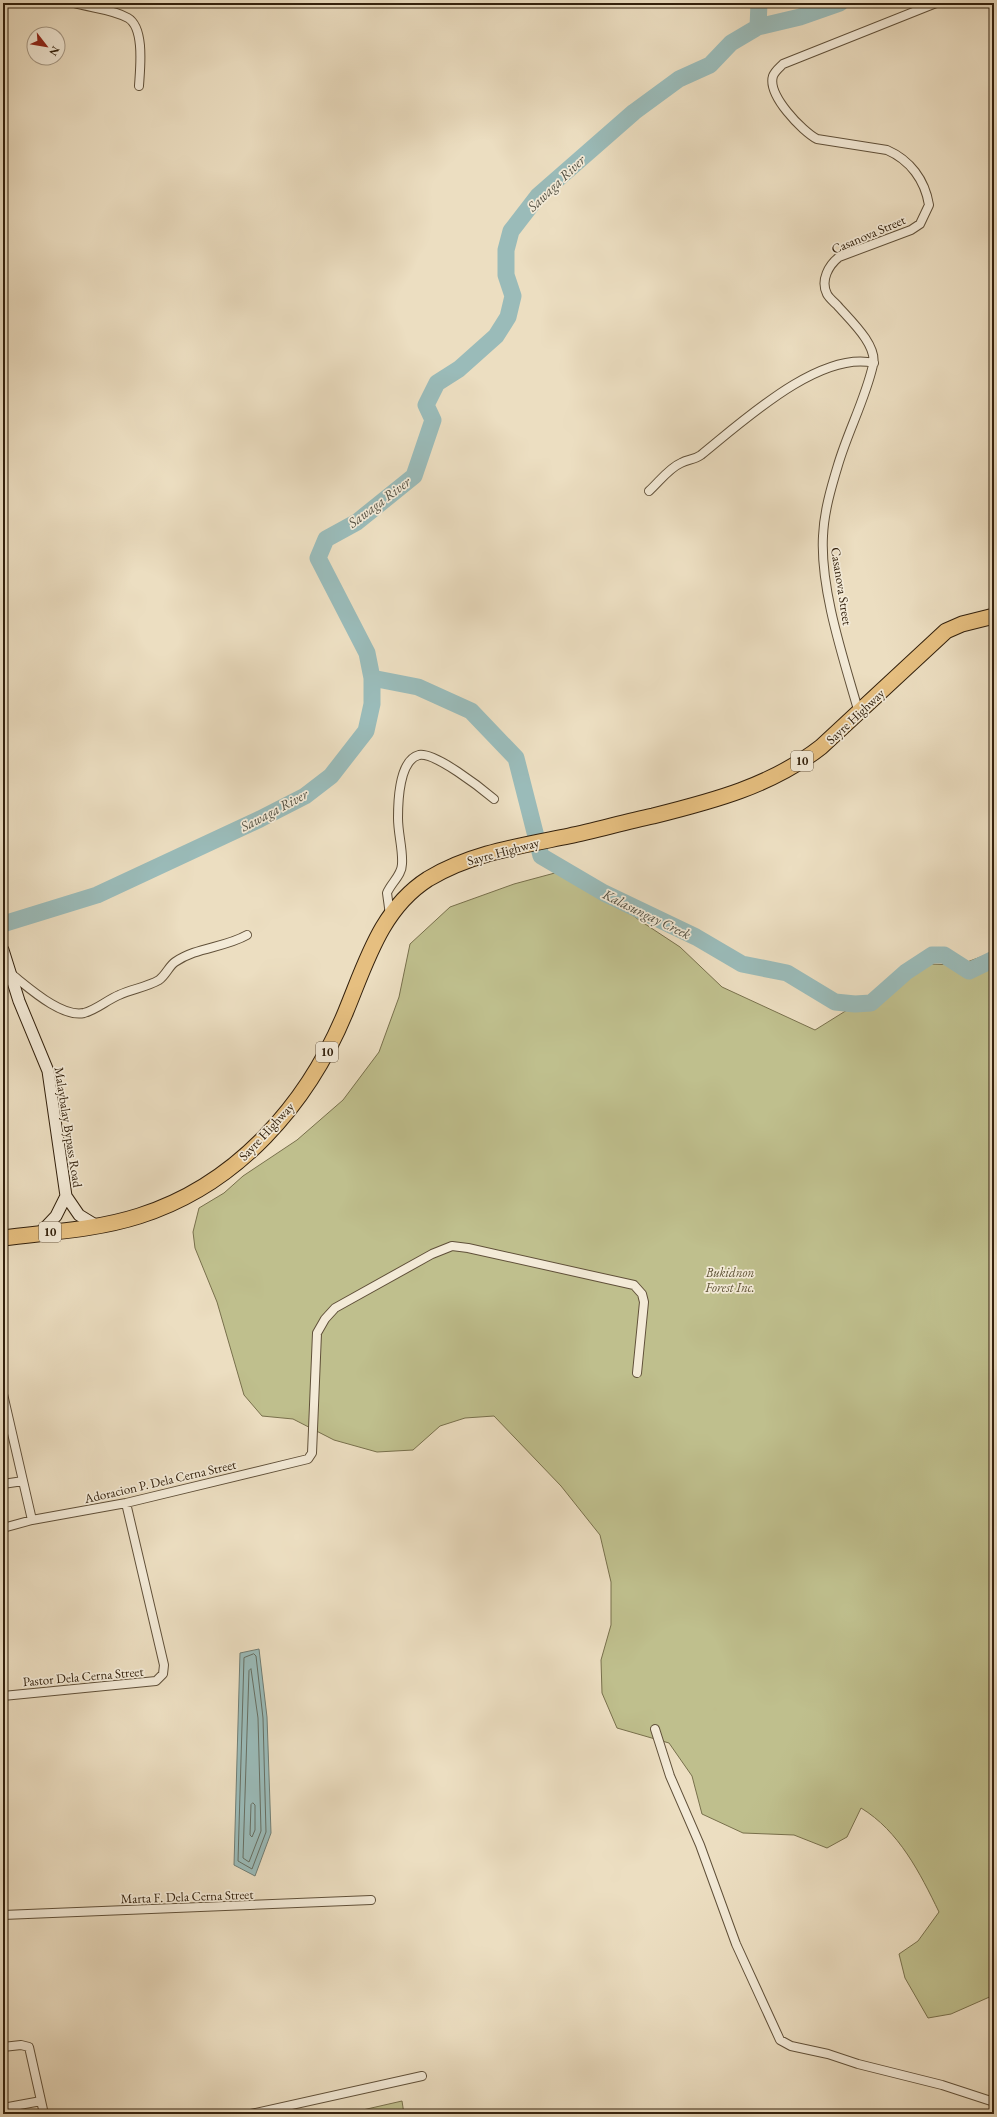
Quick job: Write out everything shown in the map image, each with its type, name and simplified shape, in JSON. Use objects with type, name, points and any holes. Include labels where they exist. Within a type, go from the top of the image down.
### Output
[{"type":"highway","name":"Sayre Highway","points":[[97,1226],[138,1216],[188,1196],[220,1176],[244,1157],[269,1133],[286,1115],[323,1059],[343,1017],[371,949],[390,915],[414,890],[426,881],[476,856],[518,845],[570,836],[719,799],[766,781],[806,759],[860,714],[946,631],[962,624],[994,616]]},
{"type":"highway","name":"10","points":[[3,1238],[97,1226]]},
{"type":"main road","name":"Malaybalay Bypass Road","points":[[4,954],[9,973],[48,1071],[66,1196],[79,1215],[97,1226]]},
{"type":"main road","name":"Malaybalay Bypass Road","points":[[40,1233],[56,1216],[66,1196]]},
{"type":"street","points":[[74,3],[113,12],[132,21],[137,31],[140,49],[139,86]]},
{"type":"street","name":"Casanova Street","points":[[860,714],[844,662],[831,604],[824,562],[823,537],[825,514],[838,465],[874,363],[869,344],[858,328],[827,294],[825,284],[830,264],[839,257],[911,230],[920,224],[929,205],[922,181],[912,167],[895,154],[887,150],[816,139],[807,134],[799,127],[782,104],[773,86],[773,77],[783,64],[936,3]]},
{"type":"street","points":[[649,491],[675,466],[700,456],[741,422],[792,386],[839,363],[854,360],[874,363]]},
{"type":"street","points":[[390,915],[387,893],[400,873],[402,865],[398,818],[401,780],[409,762],[414,757],[425,755],[459,772],[494,799]]},
{"type":"street","points":[[9,973],[55,1006],[68,1012],[78,1014],[128,991],[158,980],[174,962],[191,954],[226,945],[247,935]]},
{"type":"street","name":"Adoracion P. Dela Cerna Street","points":[[3,1528],[32,1520],[126,1503],[304,1461],[310,1456],[312,1445],[317,1334],[325,1319],[335,1308],[432,1254],[452,1246],[468,1248],[634,1285],[642,1294],[644,1302],[636,1373]]},
{"type":"street","points":[[3,1394],[32,1520]]},
{"type":"street","points":[[3,1484],[23,1481]]},
{"type":"street","name":"Pastor Dela Cerna Street","points":[[3,1696],[156,1681],[163,1674],[164,1664],[126,1503]]},
{"type":"street","points":[[654,1729],[670,1776],[700,1845],[736,1944],[780,2040],[791,2046],[828,2054],[942,2085],[994,2102]]},
{"type":"street","name":"Marta F. Dela Cerna Street","points":[[3,1915],[372,1900]]},
{"type":"street","points":[[3,2047],[21,2045],[29,2047],[44,2114]]},
{"type":"street","points":[[251,2114],[422,2076]]},
{"type":"street","points":[[3,2108],[41,2101]]},
{"type":"green space","name":"Bukidnon Forest Inc.","points":[[566,870],[604,893],[639,920],[680,947],[722,987],[815,1030],[897,979],[929,964],[959,965],[994,952],[994,1995],[951,2014],[928,2018],[905,1978],[899,1954],[918,1941],[939,1912],[916,1868],[887,1828],[861,1808],[847,1837],[827,1848],[794,1835],[743,1833],[702,1814],[692,1776],[669,1743],[617,1728],[602,1693],[601,1660],[611,1625],[611,1582],[600,1535],[561,1486],[494,1416],[465,1418],[440,1426],[413,1450],[377,1452],[334,1440],[293,1419],[262,1416],[244,1395],[217,1302],[195,1248],[193,1232],[199,1208],[224,1193],[243,1176],[297,1140],[343,1100],[379,1052],[399,997],[410,944],[450,907],[514,884]]},
{"type":"green space","points":[[402,2101],[404,2114],[345,2114]]},
{"type":"water","points":[[259,1649],[267,1717],[271,1833],[255,1876],[234,1865],[240,1653]]},
{"type":"waterway","points":[[758,27],[759,3]]},
{"type":"waterway","name":"Sawaga River","points":[[3,924],[97,895],[260,819],[305,796],[331,776],[366,731],[372,704],[372,678],[367,653],[318,558],[326,539],[357,522],[414,476],[433,420],[426,405],[437,383],[459,369],[496,336],[508,317],[513,296],[506,275],[506,250],[511,231],[538,196],[634,112],[679,79],[710,65],[731,43],[758,27],[800,17],[840,3]]},
{"type":"waterway","name":"Kalasungay Creek","points":[[372,678],[418,687],[471,711],[516,758],[541,856],[604,893],[696,937],[742,964],[787,973],[835,1002],[855,1004],[871,1003],[906,972],[932,955],[944,955],[969,971],[994,959]]}]
